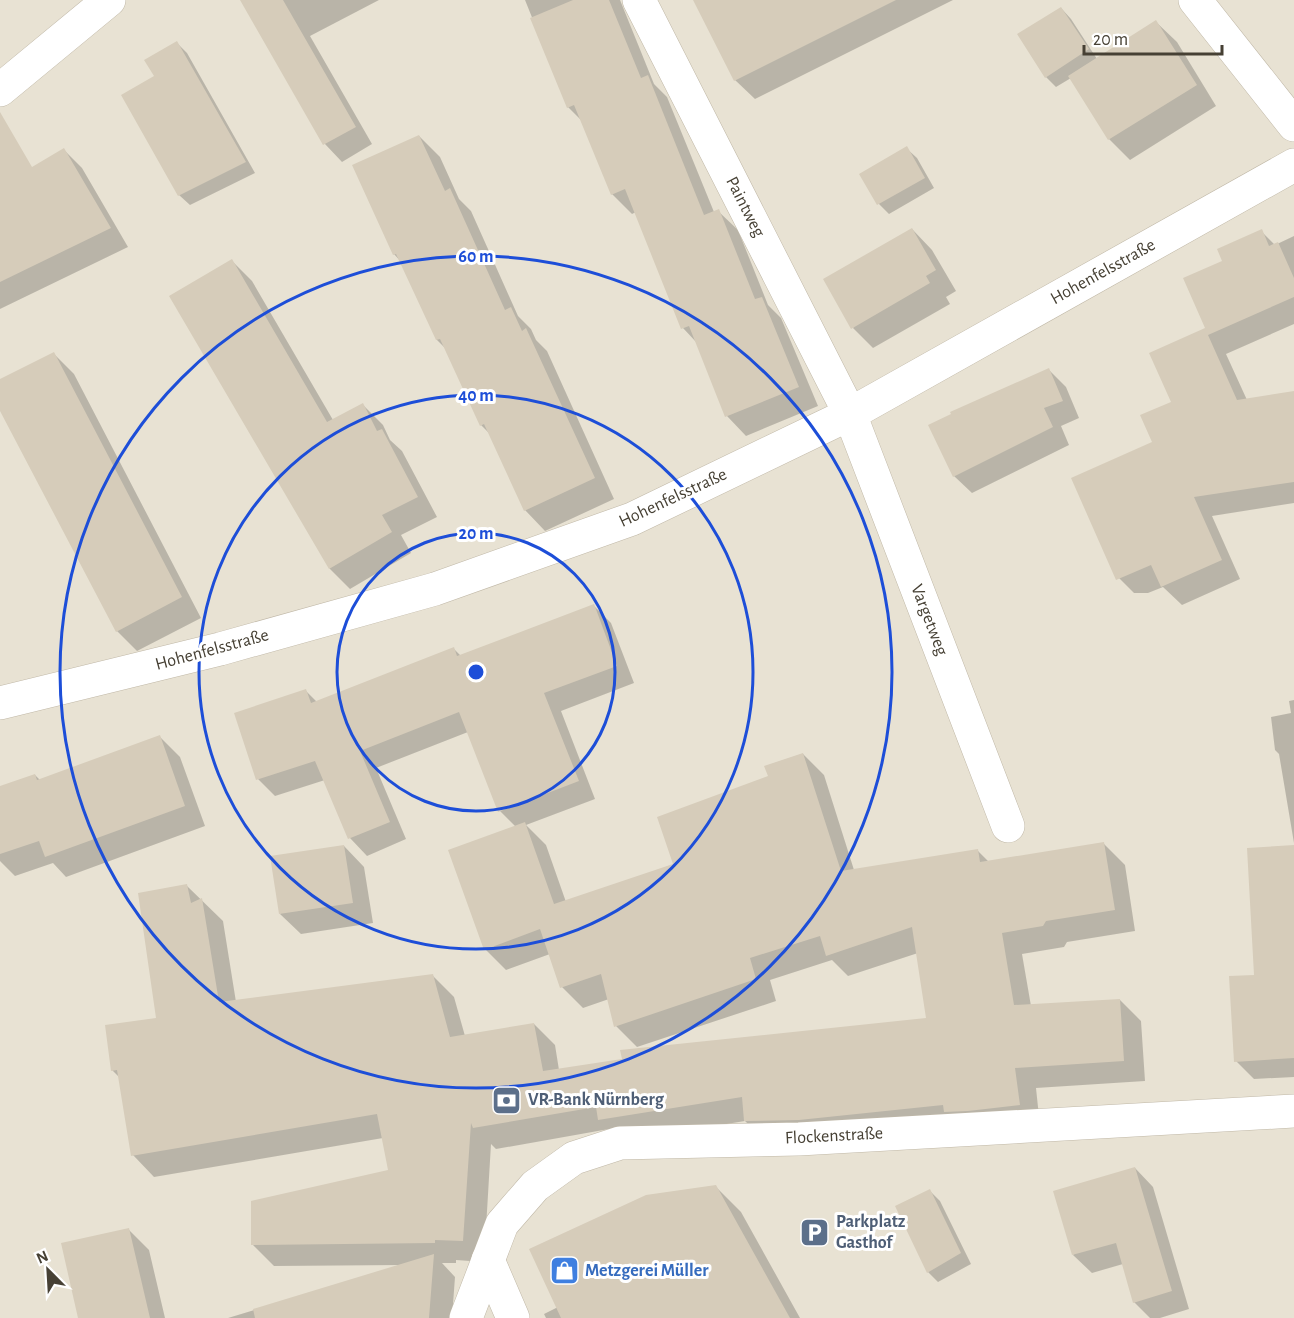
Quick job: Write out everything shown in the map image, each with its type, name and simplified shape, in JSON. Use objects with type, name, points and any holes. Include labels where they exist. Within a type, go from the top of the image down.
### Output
[{"type":"street","points":[[0,90],[109,0]]},
{"type":"street","name":"Paintweg","points":[[639,0],[850,414]]},
{"type":"street","points":[[1195,0],[1294,124]]},
{"type":"street","name":"Hohenfelsstraße","points":[[0,703],[220,649],[435,589],[632,519],[850,414],[1294,165]]},
{"type":"street","name":"Vargetweg","points":[[850,414],[1008,826]]},
{"type":"street","name":"Flockenstraße","points":[[466,1318],[502,1224],[535,1186],[574,1158],[620,1143],[799,1139],[1294,1111]]},
{"type":"street","points":[[488,1260],[513,1318]]},
{"type":"shaded area","points":[[0,0],[1294,0],[1294,1318],[0,1318]]},
{"type":"building","points":[[240,0],[283,0],[356,127],[323,145]]},
{"type":"building","points":[[573,0],[609,0],[641,78],[648,75],[704,215],[719,209],[755,299],[762,297],[799,387],[725,417],[689,326],[681,329],[625,189],[611,195],[574,105],[567,108],[530,18]]},
{"type":"building","points":[[693,0],[896,0],[734,81]]},
{"type":"building","points":[[1061,7],[1089,49],[1045,78],[1017,34]]},
{"type":"building","points":[[1156,20],[1197,85],[1108,140],[1068,76]]},
{"type":"building","points":[[177,41],[246,162],[178,196],[121,95],[154,76],[144,60]]},
{"type":"building","points":[[0,112],[32,167],[64,148],[111,228],[0,282]]},
{"type":"building","points":[[419,135],[445,191],[450,188],[505,310],[511,307],[522,331],[526,328],[595,478],[524,511],[484,424],[480,426],[440,339],[436,340],[396,254],[393,255],[352,165]]},
{"type":"building","points":[[907,146],[925,178],[877,205],[859,174]]},
{"type":"building","points":[[912,228],[936,270],[926,276],[930,283],[851,329],[823,279]]},
{"type":"building","points":[[1262,229],[1269,246],[1278,242],[1294,278],[1294,297],[1208,335],[1237,400],[1294,391],[1294,482],[1194,497],[1222,560],[1161,587],[1151,565],[1116,580],[1071,478],[1152,442],[1140,415],[1171,402],[1149,353],[1205,328],[1183,278],[1222,261],[1217,249]]},
{"type":"building","points":[[232,259],[327,422],[363,403],[377,431],[382,429],[418,497],[382,515],[392,532],[329,569],[169,296]]},
{"type":"building","points":[[54,352],[182,597],[116,632],[0,411],[0,379]]},
{"type":"building","points":[[1049,368],[1063,401],[1044,408],[1053,427],[953,477],[928,425],[951,414],[950,412]]},
{"type":"building","points":[[594,604],[617,666],[544,693],[579,781],[498,812],[459,712],[360,751],[390,822],[348,839],[315,761],[256,780],[234,713],[306,689],[311,703],[454,647],[457,656]]},
{"type":"building","points":[[160,735],[185,806],[45,857],[39,841],[0,854],[0,786],[35,774],[37,780]]},
{"type":"building","points":[[803,753],[841,871],[978,849],[980,862],[1104,842],[1115,910],[1046,921],[1043,926],[1002,933],[1014,1005],[1120,999],[1124,1061],[1015,1068],[1020,1105],[968,1111],[944,1112],[943,1105],[799,1120],[744,1121],[742,1097],[598,1120],[596,1107],[473,1128],[471,1123],[463,1241],[251,1245],[251,1201],[388,1170],[377,1114],[131,1156],[117,1070],[111,1071],[105,1025],[156,1018],[138,893],[187,884],[191,903],[202,898],[219,1002],[433,974],[450,1037],[534,1023],[543,1071],[622,1059],[620,1050],[926,1018],[912,927],[826,956],[820,936],[750,958],[756,979],[614,1027],[601,974],[560,988],[540,929],[484,950],[448,850],[525,822],[554,904],[673,864],[657,817],[768,776],[764,766]]},
{"type":"building","points":[[344,845],[353,903],[279,914],[270,856]]},
{"type":"building","points":[[1294,845],[1294,1058],[1234,1062],[1229,976],[1254,975],[1247,848]]},
{"type":"building","points":[[1135,1167],[1172,1291],[1133,1303],[1116,1243],[1072,1255],[1053,1191]]},
{"type":"building","points":[[716,1185],[790,1318],[561,1318],[529,1249],[646,1195]]},
{"type":"building","points":[[930,1189],[961,1253],[927,1273],[895,1206]]},
{"type":"building","points":[[129,1228],[150,1318],[78,1318],[61,1243]]},
{"type":"building","points":[[434,1254],[429,1318],[255,1318],[253,1309]]},
{"type":"place","name":"VR-Bank Nürnberg","points":[[507,1100]]},
{"type":"place","name":"Parkplatz Gasthof","points":[[815,1232]]},
{"type":"place","name":"Metzgerei Müller","points":[[564,1271]]}]
